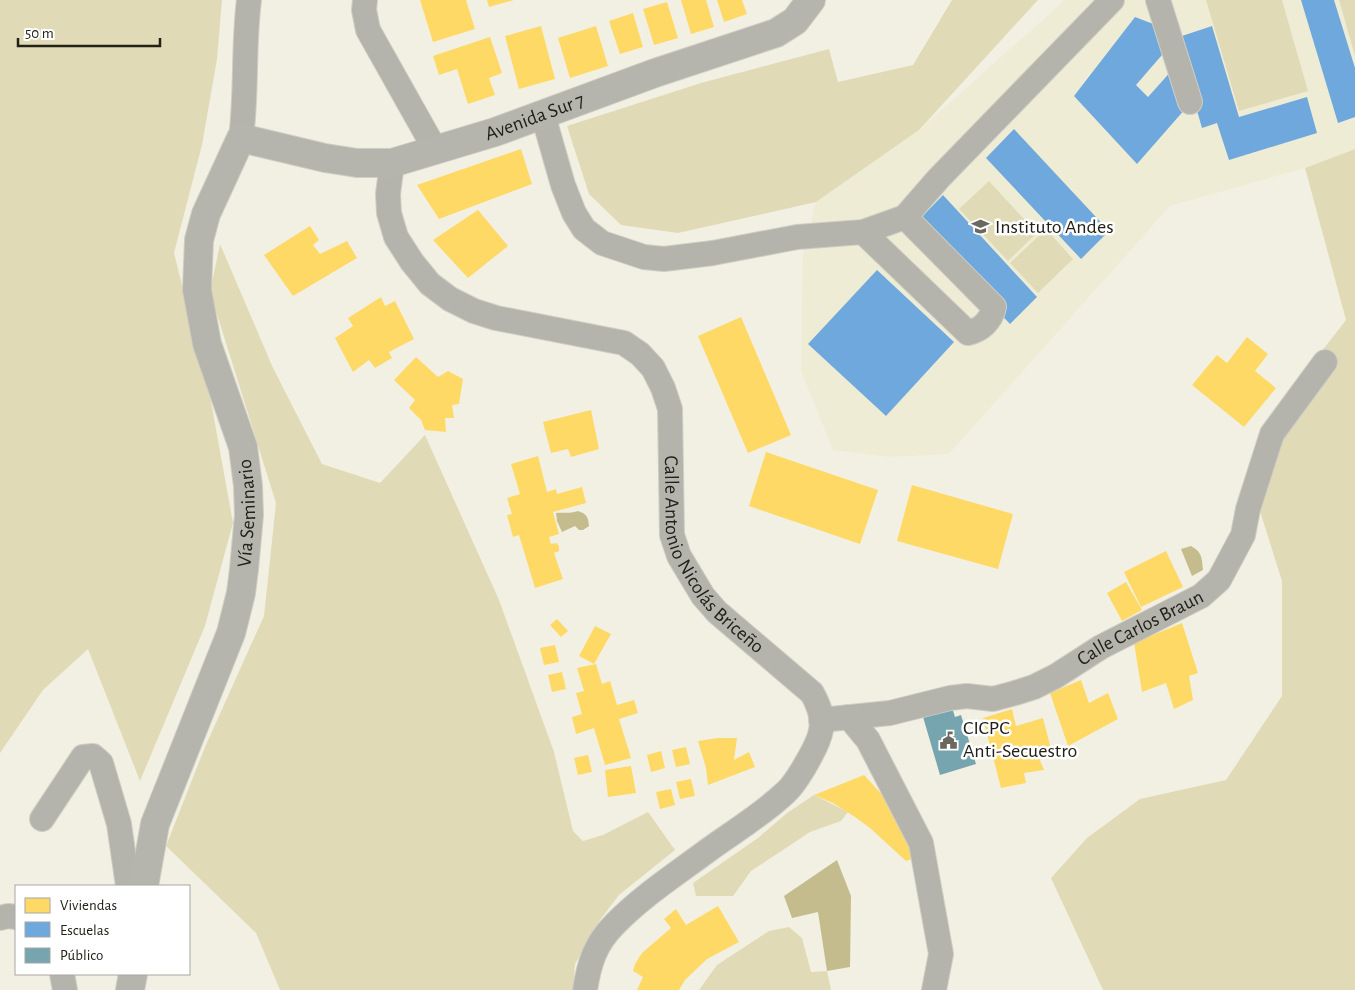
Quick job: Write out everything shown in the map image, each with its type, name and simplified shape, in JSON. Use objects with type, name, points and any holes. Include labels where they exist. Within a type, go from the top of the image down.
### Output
[{"type":"main road","name":"Avenida Sur 7","points":[[241,138],[325,158],[358,163],[392,163],[436,151],[543,115],[655,72],[776,33],[795,21],[811,0]]},
{"type":"main road","name":"Vía Seminario","points":[[144,885],[155,824],[231,633],[241,593],[249,510],[243,447],[207,344],[197,290],[199,240],[206,214],[241,138]]},
{"type":"main road","points":[[130,990],[133,975]]},
{"type":"street","points":[[241,138],[249,0]]},
{"type":"street","points":[[365,0],[364,10],[368,30],[436,151]]},
{"type":"street","points":[[543,115],[563,186],[574,213],[584,229],[602,243],[644,256],[664,259],[714,253],[797,237],[864,232],[905,217],[939,178],[1112,0]]},
{"type":"street","points":[[1158,0],[1190,102]]},
{"type":"street","name":"Calle Antonio Nicolás Briceño","points":[[392,163],[388,194],[389,213],[396,237],[412,262],[430,284],[450,299],[474,311],[496,318],[624,343],[640,354],[652,368],[663,388],[670,409],[672,535],[680,556],[703,596],[716,612],[812,693],[817,702],[821,729],[814,749],[788,791],[675,874],[638,903],[613,926],[590,960],[585,990]]},
{"type":"street","points":[[864,232],[968,333],[977,331],[992,317],[994,307],[905,217]]},
{"type":"street","name":"Calle Carlos Braun","points":[[821,720],[890,713],[950,698],[967,696],[993,699],[1034,687],[1056,676],[1101,647],[1201,596],[1219,580],[1243,535],[1248,509],[1272,434],[1325,362]]},
{"type":"street","points":[[848,717],[868,740],[921,844],[941,954],[934,990]]},
{"type":"street","points":[[42,819],[83,757],[93,756],[101,763],[119,824],[128,885]]},
{"type":"street","points":[[0,918],[8,916],[15,918]]},
{"type":"street","points":[[62,975],[65,990]]},
{"type":"shaded area","points":[[0,0],[222,0],[217,59],[202,145],[174,253],[210,396],[233,523],[205,626],[140,781],[88,649],[43,690],[0,753]]},
{"type":"shaded area","points":[[952,0],[1038,0],[919,130],[816,202],[678,233],[621,225],[589,194],[567,126],[701,83],[829,49],[838,82],[913,65]]},
{"type":"shaded area","name":"Instituto Andes","points":[[1065,0],[1355,0],[1355,149],[1305,168],[1170,206],[949,454],[889,457],[833,450],[801,371],[803,255],[816,202],[919,130]]},
{"type":"shaded area","points":[[1206,0],[1282,0],[1308,91],[1239,111]]},
{"type":"shaded area","points":[[1339,0],[1355,0],[1355,56]]},
{"type":"shaded area","points":[[1355,149],[1355,990],[1103,990],[1051,878],[1087,838],[1140,799],[1226,780],[1282,696],[1282,581],[1259,508],[1265,424],[1346,320],[1305,168]]},
{"type":"shaded area","points":[[989,181],[1037,233],[1008,261],[959,209]]},
{"type":"shaded area","points":[[1046,229],[1073,259],[1038,293],[1010,263]]},
{"type":"shaded area","points":[[220,244],[273,368],[322,464],[380,483],[425,435],[499,600],[554,752],[573,831],[583,841],[603,835],[648,812],[675,850],[619,895],[600,920],[575,964],[576,990],[280,990],[256,933],[166,846],[205,747],[264,616],[276,503],[210,292]]},
{"type":"shaded area","points":[[578,511],[586,516],[589,526],[579,530],[575,526],[562,532],[556,513]]},
{"type":"shaded area","points":[[1191,546],[1201,556],[1203,570],[1192,576],[1181,549]]},
{"type":"shaded area","points":[[814,795],[848,812],[841,821],[810,832],[751,871],[733,896],[696,896],[693,883],[758,838],[787,813]]},
{"type":"shaded area","points":[[837,860],[851,896],[850,967],[827,971],[818,912],[792,918],[784,896]]},
{"type":"shaded area","points":[[789,927],[802,938],[811,972],[827,971],[831,990],[699,990],[717,965],[769,931]]},
{"type":"building: Viviendas","points":[[420,0],[466,0],[475,29],[433,42]]},
{"type":"building: Viviendas","points":[[487,0],[514,0],[489,7]]},
{"type":"building: Viviendas","points":[[681,0],[706,0],[714,27],[691,34]]},
{"type":"building: Viviendas","points":[[717,0],[742,0],[747,14],[724,22]]},
{"type":"building: Viviendas","points":[[667,2],[678,38],[654,45],[643,9]]},
{"type":"building: Viviendas","points":[[633,13],[643,47],[620,54],[609,21]]},
{"type":"building: Viviendas","points":[[541,26],[555,79],[519,89],[505,36]]},
{"type":"building: Viviendas","points":[[596,26],[608,66],[570,78],[558,38]]},
{"type":"building: Viviendas","points":[[490,37],[502,73],[489,78],[495,95],[468,104],[457,69],[439,75],[433,56]]},
{"type":"building: Viviendas","points":[[521,149],[532,184],[439,219],[417,185]]},
{"type":"building: Viviendas","points":[[478,210],[508,246],[468,278],[433,240]]},
{"type":"building: Viviendas","points":[[310,226],[319,240],[313,245],[320,254],[347,241],[357,258],[293,296],[264,255]]},
{"type":"building: Viviendas","points":[[381,297],[385,306],[395,301],[414,339],[389,352],[392,358],[375,368],[369,360],[353,372],[335,338],[353,326],[348,318]]},
{"type":"building: Viviendas","points":[[741,317],[791,435],[748,453],[698,336]]},
{"type":"building: Viviendas","points":[[1247,337],[1268,354],[1255,371],[1276,388],[1244,427],[1192,385],[1217,355],[1227,363]]},
{"type":"building: Viviendas","points":[[416,357],[438,377],[448,371],[463,379],[459,404],[452,405],[454,418],[445,418],[446,432],[425,430],[421,420],[409,408],[415,400],[394,380]]},
{"type":"building: Viviendas","points":[[591,410],[599,449],[571,457],[568,449],[551,453],[543,422]]},
{"type":"building: Viviendas","points":[[766,452],[878,490],[860,544],[749,506]]},
{"type":"building: Viviendas","points":[[538,456],[547,492],[556,489],[557,494],[582,487],[586,503],[553,512],[559,534],[549,537],[551,544],[557,543],[559,547],[559,551],[554,553],[563,579],[535,588],[519,535],[513,537],[507,515],[512,514],[507,498],[520,494],[511,464]]},
{"type":"building: Viviendas","points":[[912,485],[1013,514],[998,569],[897,541]]},
{"type":"building: Viviendas","points":[[1166,551],[1183,587],[1141,607],[1124,572]]},
{"type":"building: Viviendas","points":[[1126,582],[1142,610],[1122,621],[1107,593]]},
{"type":"building: Viviendas","points":[[557,619],[568,631],[561,637],[550,625]]},
{"type":"building: Viviendas","points":[[1182,623],[1198,673],[1189,676],[1193,700],[1174,709],[1166,683],[1142,692],[1134,643]]},
{"type":"building: Viviendas","points":[[595,626],[611,634],[594,664],[579,656]]},
{"type":"building: Viviendas","points":[[555,645],[559,662],[544,665],[540,648]]},
{"type":"building: Viviendas","points":[[596,664],[602,684],[610,681],[617,705],[634,700],[638,713],[619,719],[631,758],[605,765],[594,728],[576,734],[572,717],[582,714],[576,693],[584,691],[577,668]]},
{"type":"building: Viviendas","points":[[562,672],[566,689],[552,692],[548,675]]},
{"type":"building: Viviendas","points":[[1081,680],[1089,703],[1108,693],[1118,719],[1068,746],[1050,693]]},
{"type":"building: Viviendas","points":[[1012,709],[1016,726],[1043,718],[1051,749],[1037,753],[1044,770],[1024,773],[1026,783],[1001,788],[983,718]]},
{"type":"building: Viviendas","points":[[737,738],[734,760],[749,752],[755,767],[708,785],[706,768],[698,741]]},
{"type":"building: Viviendas","points":[[686,747],[690,764],[676,767],[672,750]]},
{"type":"building: Viviendas","points":[[661,751],[665,768],[651,772],[647,755]]},
{"type":"building: Viviendas","points":[[588,755],[592,772],[578,775],[574,758]]},
{"type":"building: Viviendas","points":[[631,766],[636,793],[608,797],[605,770]]},
{"type":"building: Viviendas","points":[[864,775],[896,810],[915,858],[906,861],[855,817],[833,803],[814,795]]},
{"type":"building: Viviendas","points":[[691,779],[695,796],[680,799],[676,782]]},
{"type":"building: Viviendas","points":[[671,789],[675,805],[660,809],[656,792]]},
{"type":"building: Viviendas","points":[[718,906],[739,942],[707,959],[685,980],[679,990],[637,990],[643,977],[633,971],[635,964],[642,953],[671,928],[664,919],[676,909],[686,925]]},
{"type":"building: Escuelas","points":[[1301,0],[1334,0],[1355,68],[1355,117],[1338,123]]},
{"type":"building: Escuelas","points":[[1135,17],[1161,27],[1168,48],[1136,85],[1148,97],[1173,69],[1186,108],[1137,164],[1074,96]]},
{"type":"building: Escuelas","points":[[1212,26],[1239,117],[1307,97],[1317,133],[1229,160],[1217,123],[1202,128],[1176,38]]},
{"type":"building: Escuelas","points":[[1014,129],[1109,231],[1081,259],[986,158]]},
{"type":"building: Escuelas","points":[[943,195],[1037,297],[1010,324],[915,224]]},
{"type":"building: Escuelas","points":[[877,270],[954,342],[886,416],[808,344]]},
{"type":"building: Público","name":"CICPC Anti-Secuestro","points":[[950,701],[955,717],[961,715],[976,764],[940,775],[921,710]]},
{"type":"place","name":"Instituto Andes","points":[[981,227]]},
{"type":"place","name":"CICPC Anti-Secuestro","points":[[949,740]]}]
